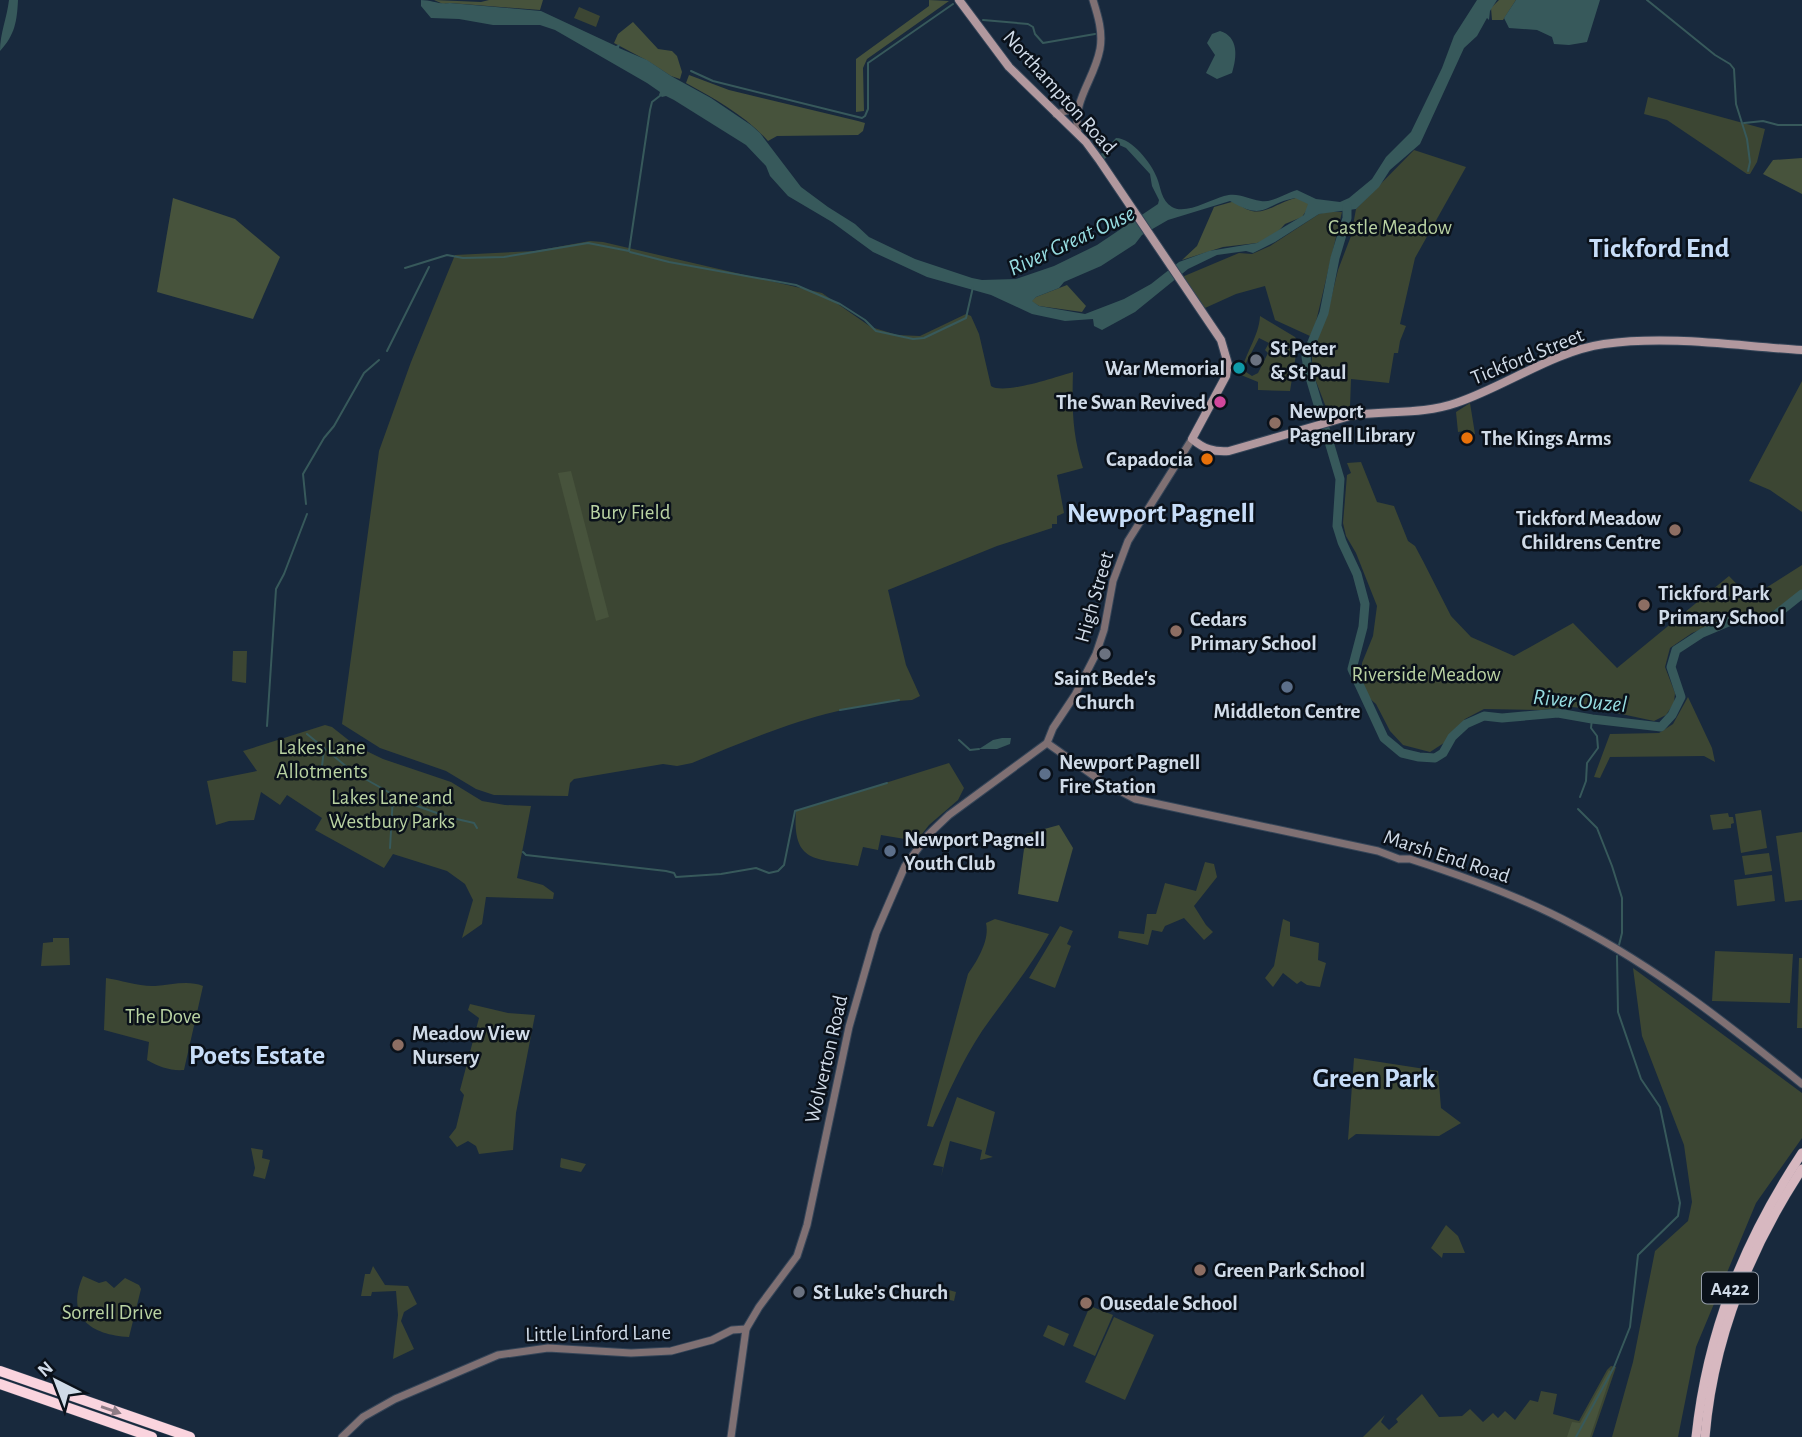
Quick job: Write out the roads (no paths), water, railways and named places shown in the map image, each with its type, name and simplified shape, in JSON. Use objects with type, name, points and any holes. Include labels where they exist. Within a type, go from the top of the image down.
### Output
[{"type":"highway","points":[[0,1371],[190,1437]]},
{"type":"highway","points":[[0,1384],[152,1437]]},
{"type":"main road","name":"Northampton Road","points":[[959,0],[1009,67],[1086,142],[1170,262]]},
{"type":"main road","name":"High Street","points":[[1170,262],[1222,340],[1228,365],[1226,376],[1192,439]]},
{"type":"main road","name":"Tickford Street","points":[[1192,439],[1211,451],[1229,451],[1350,416],[1417,411],[1456,403],[1478,396],[1560,358],[1602,344],[1656,341],[1802,349]]},
{"type":"main road","name":"A422","points":[[1696,1437],[1707,1367],[1732,1284],[1749,1243],[1774,1196],[1802,1153]]},
{"type":"main road","name":"A422","points":[[1705,1437],[1715,1368],[1739,1287],[1781,1201],[1802,1169]]},
{"type":"street","points":[[1078,135],[1075,119],[1077,108],[1100,48],[1100,25],[1093,0]]},
{"type":"street","points":[[1056,114],[1077,108]]},
{"type":"street","name":"High Street","points":[[1047,743],[1096,654],[1104,631],[1113,581],[1128,541],[1192,439]]},
{"type":"street","name":"Marsh End Road","points":[[1047,743],[1101,782],[1135,799],[1162,807],[1378,851],[1399,859],[1410,859],[1527,902],[1604,941],[1661,977],[1802,1084]]},
{"type":"street","name":"Wolverton Road","points":[[731,1437],[746,1329],[797,1256],[807,1224],[849,1027],[876,933],[905,866],[928,835],[949,815],[1047,743]]},
{"type":"street","name":"Little Linford Lane","points":[[342,1437],[363,1417],[395,1399],[498,1356],[548,1348],[631,1353],[671,1351],[712,1340],[732,1330],[746,1329]]},
{"type":"waterway","points":[[1647,0],[1734,69],[1736,104],[1747,139],[1750,162],[1748,171]]},
{"type":"waterway","points":[[691,71],[713,81],[862,118],[868,109],[868,63],[953,4]]},
{"type":"waterway","points":[[983,20],[1028,24],[1043,43],[1095,34]]},
{"type":"waterway","points":[[405,268],[447,255],[463,258],[504,257],[588,243],[629,251],[650,110],[652,102],[661,95]]},
{"type":"waterway","points":[[1744,123],[1763,121],[1778,125],[1802,125]]},
{"type":"waterway","name":"River Ouzel","points":[[1347,206],[1347,218],[1335,258],[1324,313],[1306,357],[1340,479],[1337,526],[1357,574],[1365,604],[1363,627],[1352,669],[1384,738],[1402,753],[1435,758],[1443,753],[1452,737],[1466,724],[1484,716],[1502,718],[1558,713],[1661,727],[1672,715],[1681,697],[1671,667],[1676,650],[1702,633],[1733,620],[1769,620],[1802,594]]},
{"type":"waterway","points":[[630,252],[669,262],[796,285],[840,304],[865,320],[876,331],[913,339],[924,338],[966,318],[973,287]]},
{"type":"waterway","points":[[387,351],[429,267]]},
{"type":"waterway","points":[[306,504],[303,474],[364,373],[379,360]]},
{"type":"waterway","points":[[267,726],[276,589],[307,514]]},
{"type":"waterway","points":[[840,710],[899,700]]},
{"type":"waterway","points":[[1580,797],[1586,781],[1587,763],[1598,748],[1597,736],[1591,728],[1592,719]]},
{"type":"waterway","points":[[307,734],[353,772],[406,802],[474,823],[477,828]]},
{"type":"waterway","points":[[959,740],[970,750],[979,749]]},
{"type":"waterway","points":[[322,766],[324,750]]},
{"type":"waterway","points":[[523,852],[526,855],[666,871],[674,873],[676,877],[756,868],[769,873],[778,871],[784,865],[795,811],[887,783]]},
{"type":"waterway","points":[[390,848],[393,796]]},
{"type":"waterway","points":[[1578,809],[1597,828],[1622,898],[1622,933],[1619,945]]},
{"type":"waterway","points":[[1576,1437],[1614,1367],[1630,1327],[1638,1255],[1678,1216],[1680,1203],[1660,1107],[1641,1079],[1618,1012],[1617,956]]},
{"type":"place","name":"St Peter & St Paul","points":[[1256,360]]},
{"type":"place","name":"War Memorial","points":[[1239,368]]},
{"type":"place","name":"The Swan Revived","points":[[1220,402]]},
{"type":"place","name":"Newport Pagnell Library","points":[[1275,423]]},
{"type":"place","name":"The Kings Arms","points":[[1467,438]]},
{"type":"place","name":"Capadocia","points":[[1207,459]]},
{"type":"place","name":"Tickford Meadow Childrens Centre","points":[[1675,530]]},
{"type":"place","name":"Tickford Park Primary School","points":[[1644,605]]},
{"type":"place","name":"Cedars Primary School","points":[[1176,631]]},
{"type":"place","name":"Saint Bede's Church","points":[[1105,654]]},
{"type":"place","name":"Middleton Centre","points":[[1287,687]]},
{"type":"place","name":"Newport Pagnell Fire Station","points":[[1045,774]]},
{"type":"place","name":"Newport Pagnell Youth Club","points":[[890,851]]},
{"type":"place","name":"Meadow View Nursery","points":[[398,1045]]},
{"type":"place","name":"Green Park School","points":[[1200,1270]]},
{"type":"place","name":"St Luke's Church","points":[[799,1292]]},
{"type":"place","name":"Ousedale School","points":[[1086,1303]]},
{"type":"district","name":"Tickford End","points":[[1659,247]]},
{"type":"district","name":"Newport Pagnell","points":[[1161,512]]},
{"type":"district","name":"Poets Estate","points":[[257,1054]]},
{"type":"district","name":"Green Park","points":[[1374,1077]]},
{"type":"park label","name":"Castle Meadow","points":[[1390,227]]},
{"type":"park label","name":"Bury Field","points":[[630,512]]},
{"type":"park label","name":"Riverside Meadow","points":[[1426,674]]},
{"type":"park label","name":"Lakes Lane Allotments","points":[[322,759]]},
{"type":"park label","name":"Lakes Lane and Westbury Parks","points":[[392,809]]},
{"type":"park label","name":"The Dove","points":[[163,1016]]},
{"type":"park label","name":"Sorrell Drive","points":[[112,1312]]},
{"type":"water label","name":"River Great Ouse","points":[[1071,240]]}]
